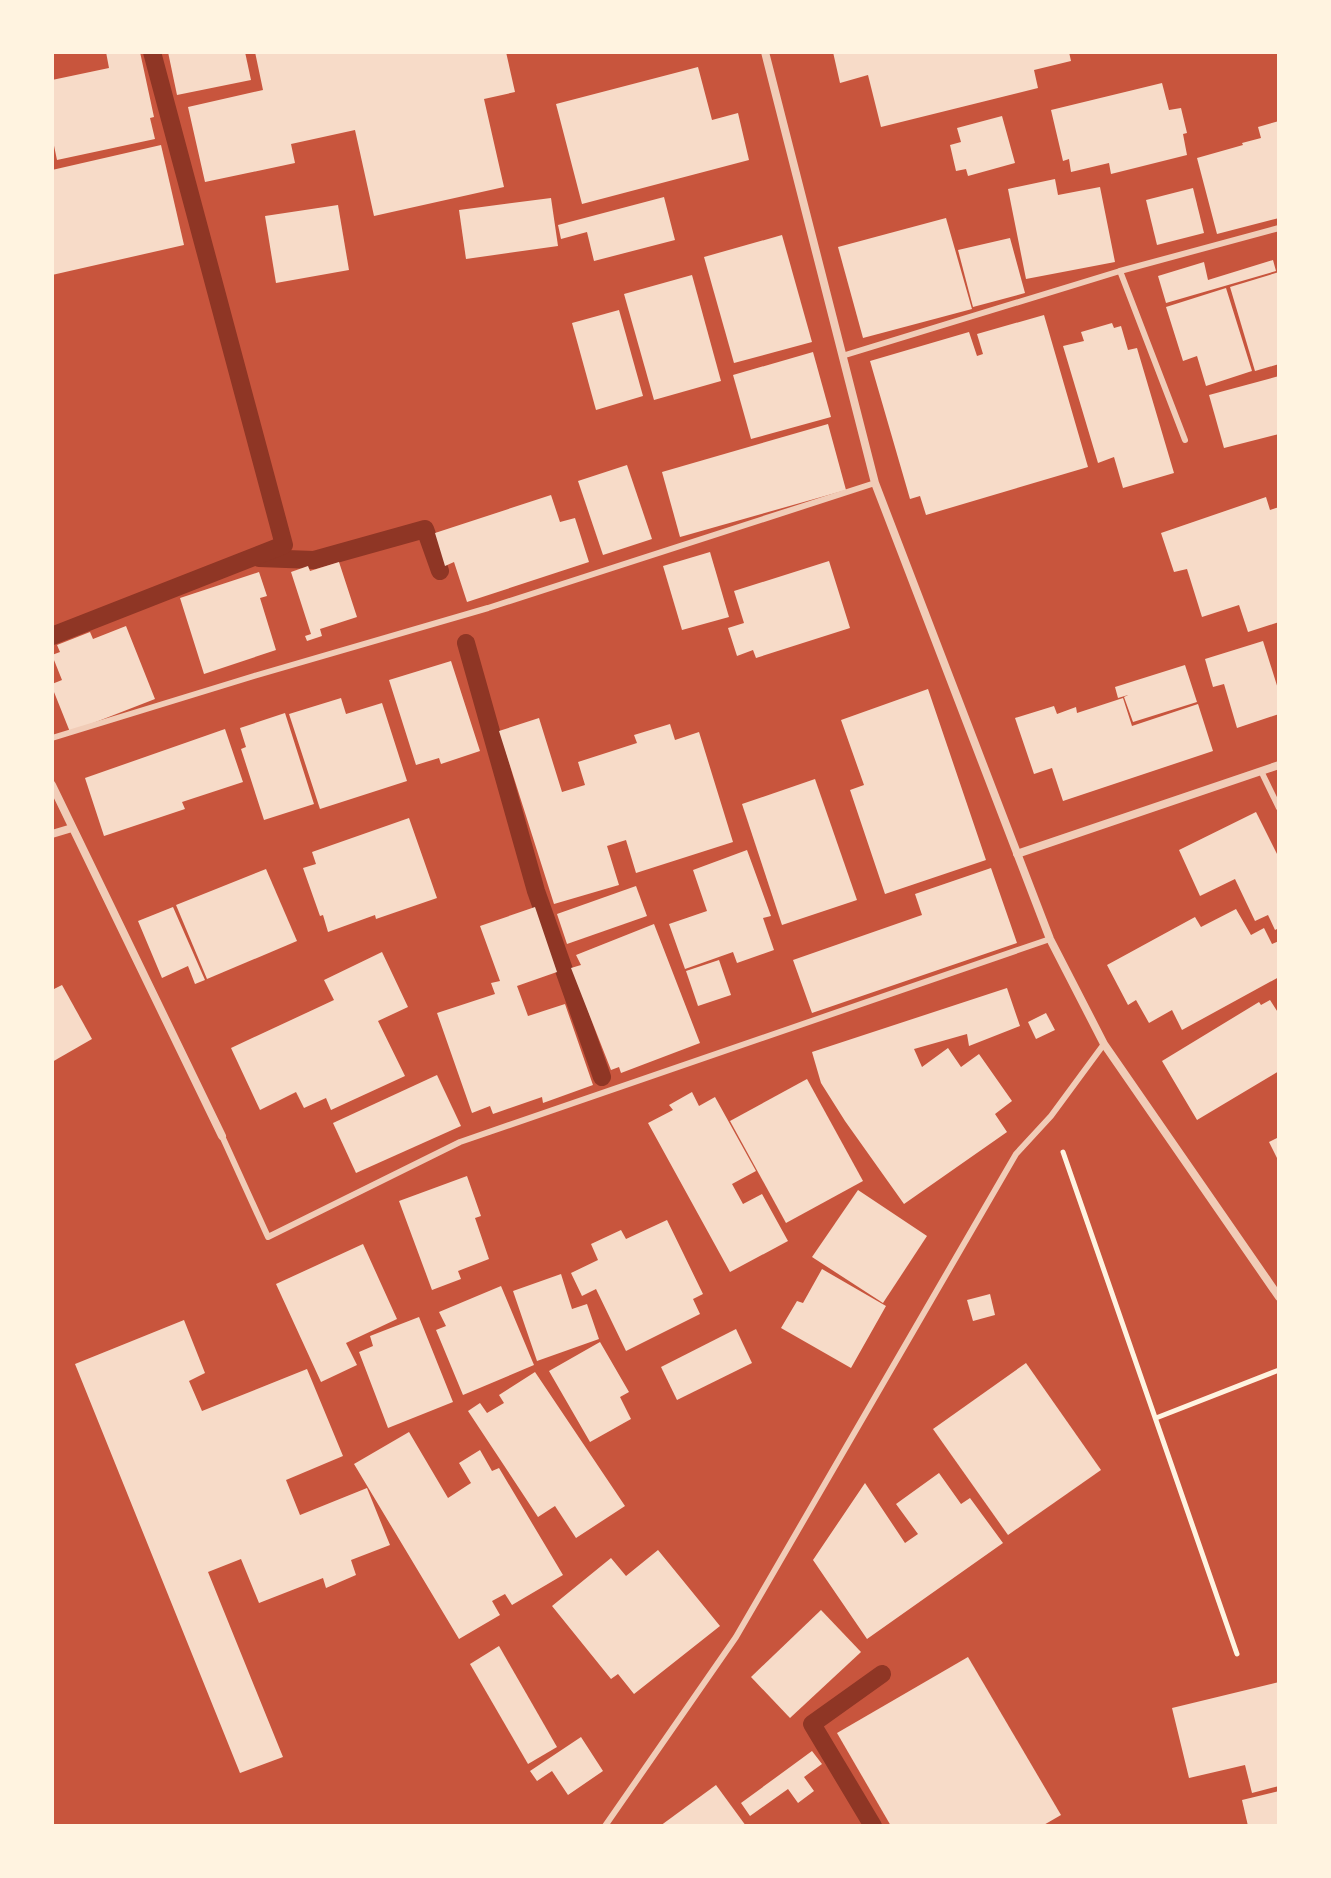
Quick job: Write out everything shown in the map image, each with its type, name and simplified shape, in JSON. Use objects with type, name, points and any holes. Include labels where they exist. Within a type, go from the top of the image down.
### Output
[{"type":"street","points":[[765,52],[875,483],[1050,939],[1104,1044],[1279,1297]]},
{"type":"street","points":[[1017,854],[1279,765]]},
{"type":"street","points":[[52,785],[222,1136]]},
{"type":"street","points":[[52,834],[72,828]]},
{"type":"lane","points":[[842,356],[1120,271],[1279,228]]},
{"type":"lane","points":[[1120,271],[1185,440]]},
{"type":"lane","points":[[52,738],[488,608],[875,483]]},
{"type":"lane","points":[[1261,771],[1279,808]]},
{"type":"lane","points":[[222,1136],[268,1237],[460,1142],[1050,939]]},
{"type":"lane","points":[[605,1826],[736,1637],[1016,1154],[1051,1116],[1104,1044]]},
{"type":"path","points":[[1051,1116],[1237,1654]]},
{"type":"path","points":[[1156,1418],[1279,1370]]},
{"type":"building","points":[[106,52],[140,52],[154,117],[150,118],[155,139],[57,160],[52,136],[52,80],[109,68]]},
{"type":"building","points":[[168,52],[245,52],[251,80],[177,95]]},
{"type":"building","points":[[255,52],[506,52],[515,92],[484,99],[504,187],[374,216],[355,130],[291,144],[295,163],[205,182],[188,107],[263,90]]},
{"type":"building","points":[[833,52],[1069,52],[1071,61],[1034,70],[1038,88],[881,127],[868,75],[840,83]]},
{"type":"building","points":[[698,67],[712,120],[738,113],[749,160],[582,204],[556,104]]},
{"type":"building","points":[[1162,83],[1169,110],[1181,108],[1187,133],[1183,134],[1187,155],[1111,174],[1109,163],[1071,172],[1069,159],[1063,161],[1051,110]]},
{"type":"building","points":[[1002,116],[1015,163],[968,176],[966,169],[956,171],[950,145],[961,142],[957,128]]},
{"type":"building","points":[[1279,121],[1279,218],[1217,234],[1197,158],[1261,138],[1258,127]]},
{"type":"building","points":[[161,145],[184,245],[52,275],[52,170]]},
{"type":"building","points":[[1055,179],[1058,195],[1100,187],[1115,262],[1026,279],[1008,189]]},
{"type":"building","points":[[1193,188],[1204,233],[1157,245],[1146,200]]},
{"type":"building","points":[[664,197],[675,240],[594,261],[587,232],[561,239],[558,225]]},
{"type":"building","points":[[551,198],[558,246],[466,259],[459,210]]},
{"type":"building","points":[[338,205],[349,270],[276,283],[265,216]]},
{"type":"building","points":[[946,218],[972,309],[863,338],[838,247]]},
{"type":"building","points":[[782,235],[812,342],[734,363],[704,257]]},
{"type":"building","points":[[1010,238],[1025,293],[973,307],[958,250]]},
{"type":"building","points":[[1273,260],[1276,271],[1166,303],[1158,276],[1204,262],[1208,280]]},
{"type":"building","points":[[1279,272],[1279,364],[1255,371],[1230,287]]},
{"type":"building","points":[[692,275],[721,381],[654,400],[624,294]]},
{"type":"building","points":[[1226,288],[1252,371],[1206,386],[1197,356],[1183,361],[1166,307]]},
{"type":"building","points":[[619,310],[643,396],[596,410],[572,323]]},
{"type":"building","points":[[1044,315],[1088,467],[926,515],[920,496],[910,499],[870,361],[969,332],[977,356],[983,354],[977,334]]},
{"type":"building","points":[[1112,323],[1114,328],[1121,326],[1128,350],[1137,348],[1174,473],[1123,488],[1114,457],[1098,463],[1063,346],[1084,341],[1081,332]]},
{"type":"building","points":[[813,352],[831,417],[751,439],[733,375]]},
{"type":"building","points":[[1279,376],[1279,434],[1224,448],[1209,395]]},
{"type":"building","points":[[828,424],[846,490],[680,537],[662,472]]},
{"type":"building","points":[[627,465],[652,539],[603,555],[578,481]]},
{"type":"building","points":[[551,495],[560,522],[575,518],[589,562],[467,602],[454,562],[445,566],[435,533]]},
{"type":"building","points":[[1266,497],[1270,510],[1279,507],[1279,622],[1248,632],[1239,605],[1202,617],[1187,569],[1174,572],[1161,533]]},
{"type":"building","points":[[710,552],[729,617],[682,630],[663,566]]},
{"type":"building","points":[[829,561],[850,628],[756,658],[753,650],[737,656],[728,628],[744,623],[734,591]]},
{"type":"building","points":[[339,562],[357,617],[320,629],[322,636],[307,641],[305,636],[311,634],[291,572],[308,566],[310,571]]},
{"type":"building","points":[[259,572],[267,596],[260,598],[276,650],[204,674],[180,598]]},
{"type":"building","points":[[126,626],[155,699],[70,732],[52,687],[52,684],[62,680],[52,655],[60,652],[57,645],[90,632],[93,639]]},
{"type":"building","points":[[1263,641],[1279,692],[1279,714],[1237,728],[1224,684],[1213,687],[1205,659]]},
{"type":"building","points":[[451,661],[480,751],[441,764],[439,758],[416,765],[389,680]]},
{"type":"building","points":[[1185,665],[1197,702],[1133,722],[1124,697],[1128,695],[1118,698],[1115,687]]},
{"type":"building","points":[[928,689],[986,860],[885,894],[850,790],[864,785],[841,720]]},
{"type":"building","points":[[341,698],[346,714],[382,703],[407,781],[320,809],[289,714]]},
{"type":"building","points":[[1123,698],[1132,726],[1198,704],[1213,751],[1063,801],[1052,768],[1034,774],[1015,718],[1054,706],[1057,714],[1076,707],[1077,713]]},
{"type":"building","points":[[285,713],[314,804],[264,820],[241,749],[246,747],[240,728]]},
{"type":"building","points":[[539,718],[562,792],[585,785],[578,762],[637,743],[634,735],[670,724],[675,740],[699,732],[733,842],[636,873],[626,840],[607,846],[619,885],[554,904],[499,731]]},
{"type":"building","points":[[225,729],[243,782],[182,802],[185,809],[104,836],[85,778]]},
{"type":"building","points":[[815,779],[857,900],[782,925],[742,804]]},
{"type":"building","points":[[1256,812],[1279,858],[1279,928],[1275,930],[1268,915],[1255,921],[1235,879],[1200,896],[1179,850]]},
{"type":"building","points":[[409,818],[437,898],[328,932],[303,868],[316,864],[312,852]]},
{"type":"building","points":[[747,850],[771,916],[763,918],[774,950],[737,963],[733,952],[685,969],[669,924],[707,911],[693,870]]},
{"type":"building","points":[[991,868],[1017,943],[812,1013],[793,960],[922,915],[915,894]]},
{"type":"building","points":[[266,869],[297,941],[207,979],[176,905]]},
{"type":"building","points":[[636,886],[647,916],[567,944],[557,914]]},
{"type":"building","points":[[173,907],[205,980],[195,984],[188,966],[162,978],[138,921]]},
{"type":"building","points":[[535,907],[557,972],[517,986],[528,1016],[565,1004],[593,1085],[543,1103],[542,1097],[493,1114],[490,1106],[472,1113],[437,1013],[495,994],[491,983],[500,981],[480,926]]},
{"type":"building","points":[[1236,909],[1251,935],[1264,928],[1272,944],[1279,941],[1279,977],[1182,1030],[1172,1010],[1149,1023],[1136,1000],[1128,1005],[1107,965],[1195,917],[1201,927]]},
{"type":"building","points":[[654,924],[700,1043],[621,1073],[619,1067],[611,1070],[571,968],[581,965],[576,955]]},
{"type":"building","points":[[382,952],[408,1007],[378,1021],[405,1076],[331,1110],[326,1098],[304,1108],[296,1092],[260,1110],[231,1048],[334,1000],[324,980]]},
{"type":"building","points":[[719,960],[731,995],[698,1006],[686,971]]},
{"type":"building","points":[[62,985],[92,1039],[52,1062],[52,990]]},
{"type":"building","points":[[1007,988],[1020,1026],[969,1046],[967,1034],[914,1049],[922,1067],[948,1048],[961,1067],[979,1054],[1012,1101],[995,1114],[1007,1132],[904,1204],[821,1083],[812,1052]]},
{"type":"building","points":[[1270,1000],[1279,1014],[1279,1071],[1197,1120],[1162,1061],[1259,1002],[1261,1005]]},
{"type":"building","points":[[1046,1013],[1055,1030],[1036,1039],[1028,1022]]},
{"type":"building","points":[[437,1075],[461,1126],[356,1173],[333,1123]]},
{"type":"building","points":[[807,1079],[863,1181],[786,1223],[730,1121]]},
{"type":"building","points":[[692,1092],[699,1106],[715,1097],[756,1171],[732,1184],[743,1204],[762,1194],[788,1241],[730,1272],[648,1123],[673,1110],[669,1105]]},
{"type":"building","points":[[1279,1137],[1279,1162],[1269,1142]]},
{"type":"building","points":[[467,1176],[481,1216],[475,1218],[489,1259],[458,1271],[461,1279],[432,1290],[399,1201]]},
{"type":"building","points":[[858,1190],[927,1236],[883,1303],[812,1257]]},
{"type":"building","points":[[667,1220],[703,1294],[693,1299],[700,1314],[626,1351],[596,1289],[582,1296],[571,1273],[598,1260],[591,1244],[621,1230],[626,1239]]},
{"type":"building","points":[[363,1244],[397,1319],[346,1343],[357,1365],[321,1382],[276,1284]]},
{"type":"building","points":[[822,1269],[886,1306],[851,1368],[781,1328],[797,1301],[803,1303]]},
{"type":"building","points":[[561,1274],[572,1309],[587,1304],[599,1339],[537,1361],[513,1291]]},
{"type":"building","points":[[501,1286],[534,1365],[463,1395],[436,1330],[446,1326],[439,1312]]},
{"type":"building","points":[[990,1294],[995,1315],[973,1321],[967,1300]]},
{"type":"building","points":[[419,1317],[453,1402],[388,1428],[359,1352],[373,1346],[370,1336]]},
{"type":"building","points":[[184,1320],[205,1373],[189,1381],[202,1411],[307,1369],[343,1456],[286,1480],[300,1515],[367,1488],[390,1545],[351,1560],[356,1575],[326,1588],[323,1578],[259,1603],[241,1559],[208,1572],[283,1757],[240,1773],[75,1364]]},
{"type":"building","points":[[736,1329],[752,1363],[677,1400],[661,1367]]},
{"type":"building","points":[[600,1342],[629,1392],[620,1397],[631,1419],[590,1442],[549,1371]]},
{"type":"building","points":[[1026,1363],[1101,1470],[1008,1535],[933,1429]]},
{"type":"building","points":[[535,1372],[625,1506],[576,1538],[555,1506],[538,1517],[468,1411],[480,1403],[487,1413],[504,1403],[499,1395]]},
{"type":"building","points":[[409,1432],[448,1498],[471,1483],[459,1463],[480,1450],[492,1471],[499,1468],[563,1575],[512,1605],[505,1594],[492,1601],[500,1615],[459,1639],[354,1464]]},
{"type":"building","points":[[939,1473],[961,1504],[970,1498],[1003,1543],[867,1639],[813,1560],[865,1483],[905,1543],[918,1534],[896,1504]]},
{"type":"building","points":[[658,1550],[720,1626],[634,1694],[618,1674],[611,1679],[552,1606],[611,1558],[626,1576]]},
{"type":"building","points":[[821,1610],[861,1652],[790,1718],[751,1677]]},
{"type":"building","points":[[499,1646],[557,1747],[528,1764],[470,1664]]},
{"type":"building","points":[[968,1657],[1061,1815],[1042,1826],[891,1826],[837,1733]]},
{"type":"building","points":[[1279,1682],[1279,1786],[1252,1793],[1245,1765],[1189,1778],[1172,1708]]},
{"type":"building","points":[[581,1737],[603,1771],[568,1795],[552,1771],[537,1781],[530,1771]]},
{"type":"building","points":[[812,1751],[822,1764],[804,1777],[814,1791],[798,1803],[788,1789],[750,1816],[741,1803]]},
{"type":"building","points":[[716,1785],[746,1826],[660,1826]]},
{"type":"building","points":[[1279,1791],[1279,1826],[1248,1826],[1242,1800]]},
{"type":"waterway","points":[[52,636],[284,545],[152,52]]},
{"type":"waterway","points":[[259,558],[314,560],[425,529],[440,571]]},
{"type":"waterway","points":[[466,643],[536,891],[602,1077]]},
{"type":"waterway","points":[[873,1826],[812,1724],[882,1674]]}]
